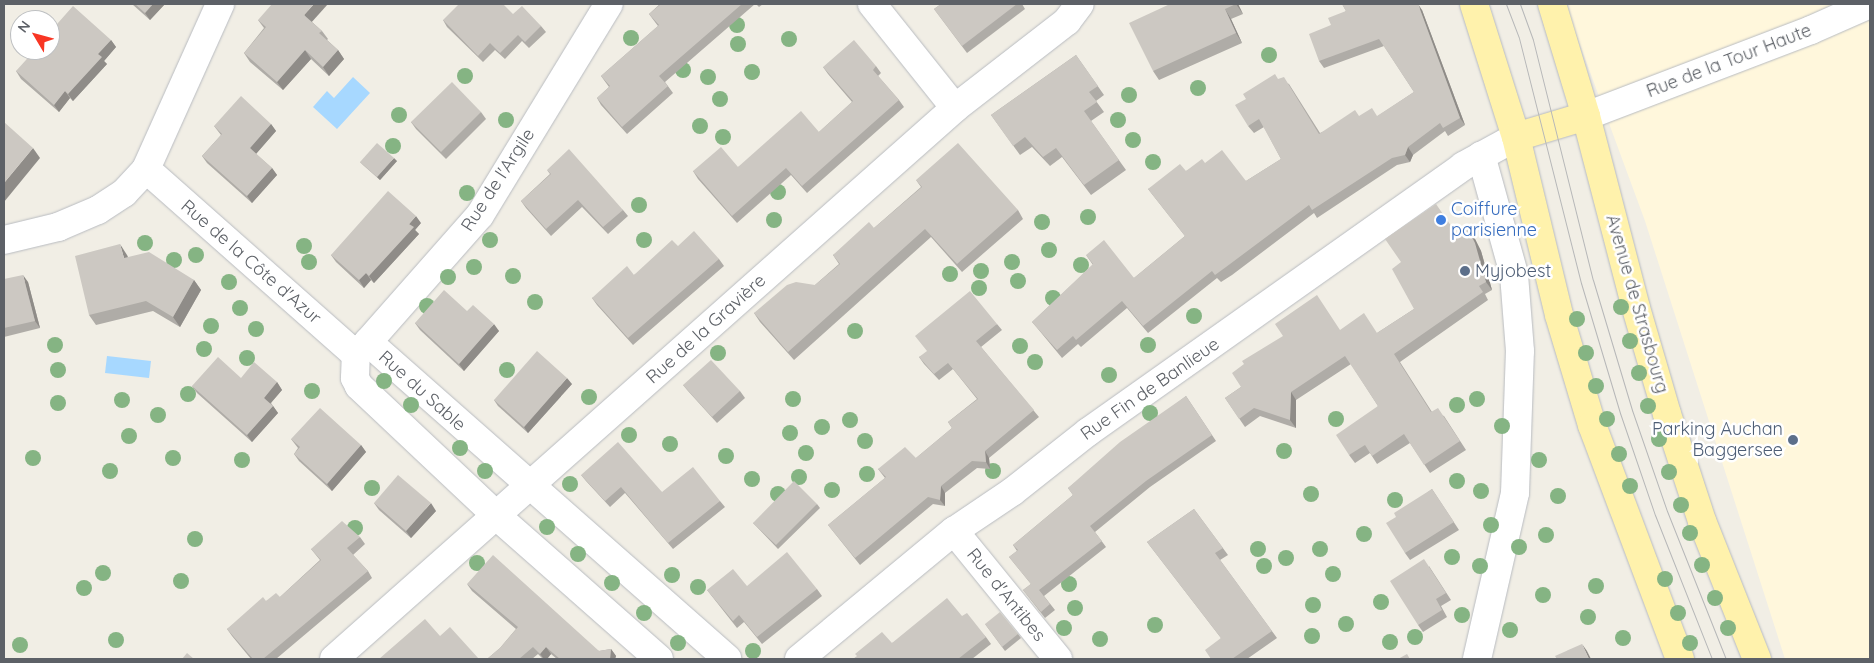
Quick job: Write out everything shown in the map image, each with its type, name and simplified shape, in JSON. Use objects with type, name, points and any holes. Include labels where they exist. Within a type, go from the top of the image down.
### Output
[{"type":"main road","points":[[1474,4],[1516,137],[1559,315],[1592,425],[1680,659]]},
{"type":"main road","name":"Avenue de Strasbourg","points":[[1552,4],[1586,116],[1636,308],[1667,414],[1702,521],[1757,659]]},
{"type":"main road","points":[[1516,137],[1586,116]]},
{"type":"street","points":[[4,240],[58,227],[98,210],[124,193],[146,169],[220,4]]},
{"type":"street","name":"Rue de l'Argile","points":[[362,349],[480,215],[609,4]]},
{"type":"street","points":[[872,4],[955,108]]},
{"type":"street","name":"Rue de la Gravière","points":[[334,659],[955,108],[1068,21],[1080,4]]},
{"type":"street","name":"Rue de la Tour Haute","points":[[1586,116],[1811,30],[1870,4]]},
{"type":"street","name":"Rue Fin de Banlieue","points":[[799,659],[954,531],[1012,492],[1088,432],[1481,155],[1516,137]]},
{"type":"street","points":[[1477,659],[1514,494],[1520,351],[1514,274],[1481,155]]},
{"type":"street","name":"Rue de la Côte d'Azur","points":[[146,169],[362,349]]},
{"type":"street","name":"Rue du Sable","points":[[659,659],[497,516],[359,386],[355,378],[362,349],[528,486],[727,659]]},
{"type":"street","name":"Rue d'Antibes","points":[[954,531],[1058,659]]},
{"type":"shaded area","name":"Parking Auchan Baggersee","points":[[1565,4],[1870,4],[1870,659],[1785,659],[1645,221]]},
{"type":"water","points":[[353,77],[370,93],[337,129],[313,107],[327,91],[334,98]]},
{"type":"water","points":[[107,356],[151,361],[149,378],[105,373]]},
{"type":"building","points":[[135,4],[153,4],[145,13]]},
{"type":"building","points":[[272,4],[314,4],[304,15],[322,31],[319,33],[338,50],[323,67],[305,50],[277,82],[244,53],[266,27],[258,20]]},
{"type":"building","points":[[459,4],[503,4],[513,14],[522,6],[541,26],[525,42],[518,35],[500,53],[490,43],[478,56],[443,20]]},
{"type":"building","points":[[661,4],[742,4],[659,76],[668,86],[622,127],[597,98],[610,86],[601,76],[659,25],[649,14]]},
{"type":"building","points":[[941,4],[1017,4],[962,46],[934,9]]},
{"type":"building","points":[[1170,4],[1236,4],[1225,9],[1236,33],[1153,71],[1129,23]]},
{"type":"building","points":[[1342,4],[1418,4],[1460,118],[1443,128],[1440,123],[1408,147],[1405,155],[1392,158],[1312,210],[1309,205],[1215,275],[1212,271],[1143,326],[1122,301],[1076,340],[1073,336],[1057,350],[1032,322],[1093,264],[1086,255],[1104,240],[1134,278],[1185,236],[1148,189],[1180,164],[1186,171],[1202,159],[1205,163],[1222,150],[1246,181],[1281,159],[1259,119],[1248,126],[1235,105],[1246,99],[1243,94],[1275,74],[1278,79],[1284,77],[1319,134],[1355,110],[1359,116],[1372,108],[1377,116],[1414,92],[1379,39],[1319,61],[1309,34],[1331,25],[1328,18],[1346,11]]},
{"type":"building","points":[[73,6],[111,40],[98,54],[102,57],[68,94],[65,91],[54,105],[16,71],[26,60],[60,60],[60,21]]},
{"type":"building","points":[[854,40],[876,66],[873,70],[899,100],[802,186],[786,168],[732,216],[693,171],[721,147],[738,167],[801,111],[819,132],[853,101],[823,67]]},
{"type":"building","points":[[1076,55],[1098,86],[1089,92],[1097,102],[1084,111],[1119,160],[1084,185],[1056,148],[1043,157],[1025,137],[1013,146],[991,115]]},
{"type":"building","points":[[452,82],[481,112],[441,152],[411,122]]},
{"type":"building","points":[[241,96],[271,124],[250,148],[272,168],[247,196],[202,156],[222,134],[214,126]]},
{"type":"building","points":[[4,122],[33,148],[4,183]]},
{"type":"building","points":[[377,143],[394,158],[377,177],[360,162]]},
{"type":"building","points":[[958,143],[1018,210],[957,264],[925,229],[788,352],[754,313],[787,285],[796,282],[815,285],[840,264],[833,255],[869,222],[874,228],[922,187],[916,180]]},
{"type":"building","points":[[569,149],[623,210],[603,227],[578,200],[546,229],[521,201],[551,174],[547,170]]},
{"type":"building","points":[[388,191],[416,216],[409,224],[414,227],[369,276],[366,273],[359,280],[331,255]]},
{"type":"building","points":[[1436,204],[1456,233],[1467,227],[1475,243],[1486,282],[1479,286],[1483,292],[1394,354],[1431,412],[1438,408],[1460,441],[1424,465],[1404,434],[1372,456],[1365,445],[1349,455],[1336,435],[1378,406],[1345,356],[1291,392],[1290,420],[1254,408],[1239,419],[1225,398],[1241,387],[1232,373],[1244,364],[1242,361],[1283,336],[1275,324],[1317,295],[1340,330],[1364,313],[1377,333],[1414,309],[1392,269],[1401,262],[1385,239]]},
{"type":"building","points":[[694,231],[719,259],[628,338],[592,298],[627,266],[634,275],[672,240],[678,246]]},
{"type":"building","points":[[120,244],[124,258],[149,252],[194,280],[173,317],[146,301],[89,315],[75,256]]},
{"type":"building","points":[[23,275],[35,321],[4,328],[4,279]]},
{"type":"building","points":[[444,290],[467,311],[473,305],[494,324],[459,364],[415,323]]},
{"type":"building","points":[[970,291],[997,324],[976,341],[1034,410],[985,451],[986,462],[972,461],[941,486],[940,500],[928,497],[855,558],[828,525],[886,477],[878,469],[905,447],[916,458],[952,428],[948,422],[978,399],[948,363],[934,374],[919,357],[927,351],[915,336]]},
{"type":"building","points":[[537,351],[567,378],[524,427],[494,400]]},
{"type":"building","points":[[218,357],[241,378],[254,362],[277,382],[264,398],[273,406],[247,435],[192,386]]},
{"type":"building","points":[[711,360],[740,391],[712,417],[683,385]]},
{"type":"building","points":[[1186,396],[1212,435],[1146,481],[1090,526],[1102,541],[1039,590],[1050,604],[1041,612],[1023,590],[1031,584],[1009,557],[1018,550],[1013,545],[1073,495],[1068,488],[1120,442]]},
{"type":"building","points":[[320,408],[361,445],[327,484],[294,454],[300,447],[291,439]]},
{"type":"building","points":[[618,442],[662,492],[693,467],[720,501],[668,543],[621,487],[605,501],[581,475]]},
{"type":"building","points":[[398,475],[431,503],[406,531],[374,503]]},
{"type":"building","points":[[794,481],[817,504],[776,545],[753,523]]},
{"type":"building","points":[[1432,489],[1454,522],[1405,553],[1386,523],[1396,517],[1394,513]]},
{"type":"building","points":[[1194,509],[1223,548],[1215,553],[1272,631],[1232,659],[1211,659],[1205,650],[1221,638],[1147,542]]},
{"type":"building","points":[[342,521],[360,537],[347,548],[368,571],[263,659],[253,659],[227,629],[263,597],[266,601],[276,593],[280,597],[321,560],[311,549]]},
{"type":"building","points":[[787,552],[817,589],[757,637],[739,615],[733,621],[707,590],[733,569],[747,586]]},
{"type":"building","points":[[493,555],[599,651],[611,649],[610,659],[560,659],[546,647],[540,654],[533,647],[519,659],[487,659],[500,648],[518,627],[467,584]]},
{"type":"building","points":[[1424,559],[1446,593],[1436,599],[1442,610],[1418,625],[1390,581]]},
{"type":"building","points":[[947,598],[962,616],[967,613],[986,637],[958,659],[853,659],[857,656],[855,654],[882,632],[892,643]]},
{"type":"building","points":[[1000,612],[1018,634],[1002,647],[985,624]]},
{"type":"building","points":[[425,619],[440,636],[450,627],[479,659],[379,659]]},
{"type":"building","points":[[1582,644],[1589,659],[1557,659],[1555,656]]},
{"type":"building","points":[[187,653],[194,659],[182,659]]},
{"type":"building","points":[[1407,654],[1410,659],[1398,659]]},
{"type":"tram line","points":[[1506,4],[1519,38],[1581,283],[1620,413],[1655,515],[1712,659]]},
{"type":"tram line","points":[[1520,4],[1533,40],[1593,280],[1632,410],[1667,511],[1726,659]]},
{"type":"place","name":"Coiffure parisienne","points":[[1441,220]]},
{"type":"place","name":"Myjobest","points":[[1465,271]]},
{"type":"place","name":"Parking Auchan Baggersee","points":[[1793,440]]}]
